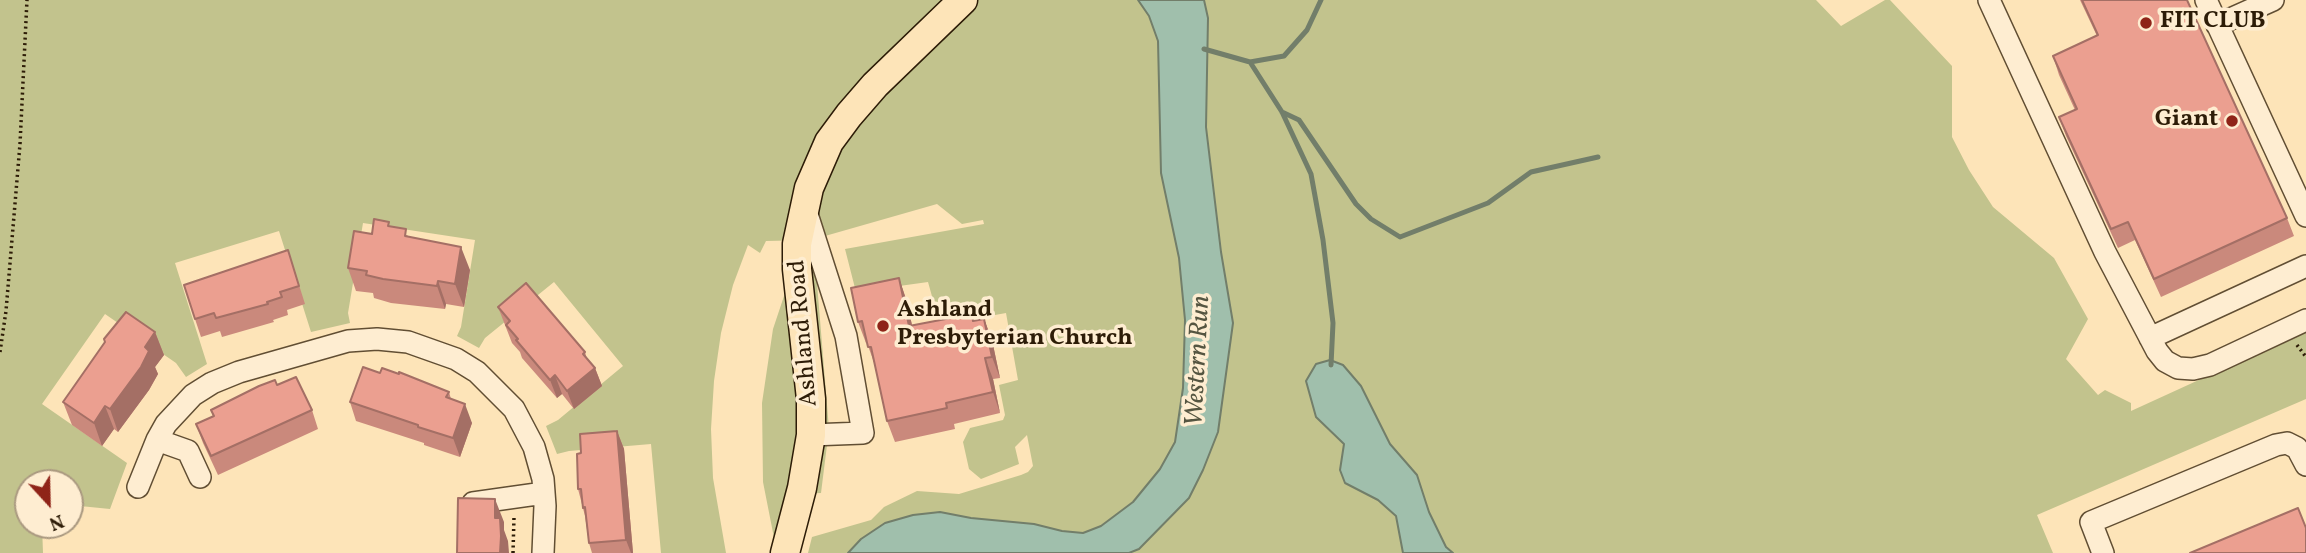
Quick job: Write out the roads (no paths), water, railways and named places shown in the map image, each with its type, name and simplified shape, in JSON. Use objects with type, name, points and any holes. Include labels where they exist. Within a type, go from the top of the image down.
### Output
[{"type":"main road","name":"Ashland Road","points":[[785,553],[802,488],[811,435],[811,391],[797,269],[797,244],[804,205],[818,165],[849,115],[875,85],[963,0]]},
{"type":"street","points":[[1989,0],[2105,252],[2157,351],[2171,365],[2193,369],[2210,365],[2306,320]]},
{"type":"street","points":[[2206,0],[2306,216]]},
{"type":"street","points":[[2217,25],[2273,0]]},
{"type":"street","points":[[804,205],[846,336],[863,433],[811,435]]},
{"type":"street","points":[[2150,338],[2306,266]]},
{"type":"street","points":[[138,487],[157,440],[178,408],[192,395],[212,383],[239,372],[348,341],[377,339],[408,342],[456,359],[477,372],[514,410],[528,433],[539,461],[544,493],[543,553]]},
{"type":"street","points":[[157,440],[188,451],[200,477]]},
{"type":"street","points":[[2103,553],[2091,522],[2276,444],[2287,443],[2297,448],[2306,465]]},
{"type":"street","points":[[473,503],[544,493]]},
{"type":"water","name":"Western Run","points":[[1138,0],[1204,0],[1208,18],[1206,127],[1221,252],[1233,323],[1218,432],[1189,498],[1139,549],[1129,553],[848,553],[861,539],[885,523],[913,515],[940,512],[1083,533],[1101,526],[1133,502],[1160,469],[1175,442],[1183,388],[1185,320],[1179,258],[1161,173],[1158,41],[1149,16]]},
{"type":"water","points":[[1330,360],[1343,365],[1361,386],[1390,444],[1417,475],[1429,512],[1446,547],[1453,553],[1403,553],[1396,516],[1378,500],[1345,483],[1340,470],[1344,444],[1316,417],[1306,381],[1316,364]]},
{"type":"waterway","points":[[1250,62],[1284,56],[1307,30],[1321,0]]},
{"type":"waterway","points":[[1204,49],[1250,62],[1282,112],[1311,174],[1323,240],[1333,323],[1331,365]]},
{"type":"waterway","points":[[1282,112],[1299,120],[1356,204],[1371,219],[1400,237],[1488,203],[1531,172],[1598,157]]},
{"type":"place","name":"FIT CLUB","points":[[2146,23]]},
{"type":"place","name":"Giant","points":[[2232,121]]},
{"type":"place","name":"Ashland Presbyterian Church","points":[[883,326]]}]
